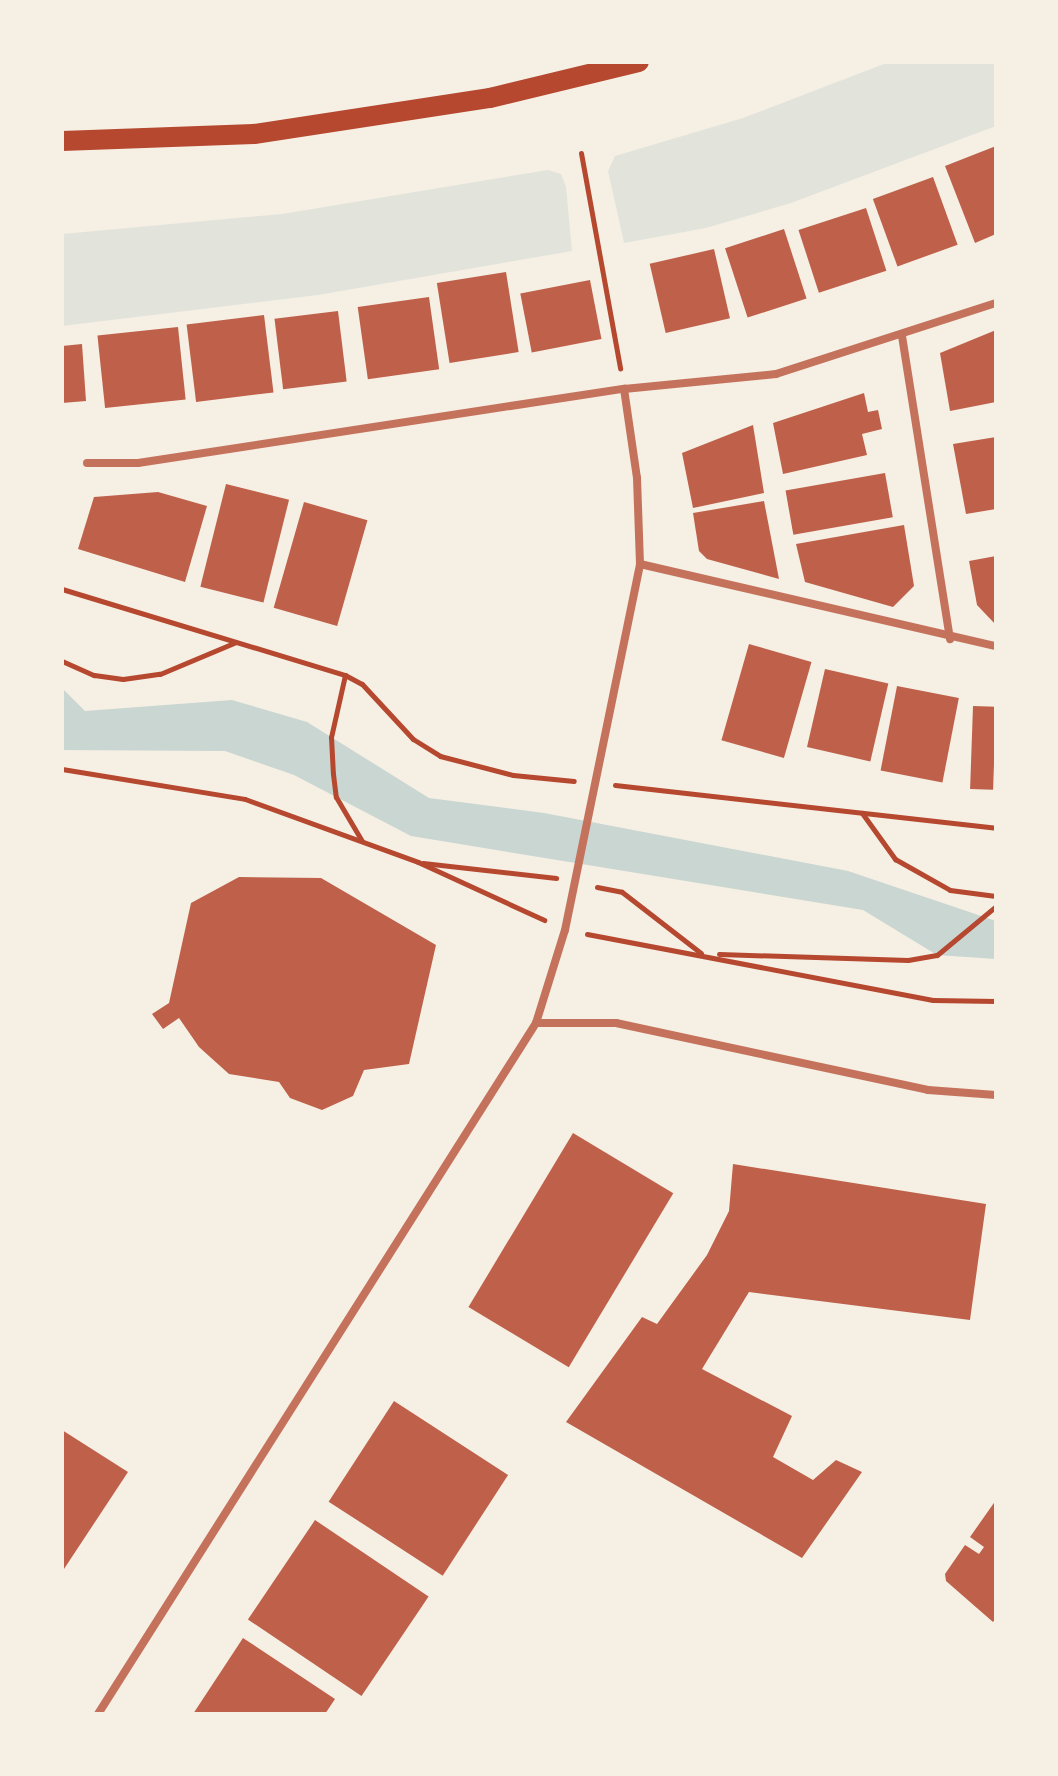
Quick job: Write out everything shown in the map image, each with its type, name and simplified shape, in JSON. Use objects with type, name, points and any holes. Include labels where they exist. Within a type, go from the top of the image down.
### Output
[{"type":"main road","points":[[62,141],[254,134],[490,98],[639,62]]},
{"type":"street","points":[[87,463],[138,463],[624,389],[776,374],[902,336],[996,303]]},
{"type":"street","points":[[902,336],[950,639]]},
{"type":"street","points":[[98,1714],[536,1023],[565,930],[640,564],[637,478],[624,389]]},
{"type":"street","points":[[640,564],[950,639],[996,646]]},
{"type":"street","points":[[536,1023],[616,1023],[928,1090],[996,1095]]},
{"type":"path","points":[[581,153],[624,389]]},
{"type":"path","points":[[62,589],[345,675],[362,684],[413,739],[440,756],[513,775],[589,783]]},
{"type":"path","points":[[62,661],[94,675],[123,679],[160,674],[237,642]]},
{"type":"path","points":[[345,675],[331,737],[333,774],[336,797],[363,842]]},
{"type":"path","points":[[62,769],[245,799],[363,842],[565,930],[933,1000],[996,1001]]},
{"type":"path","points":[[604,784],[996,828]]},
{"type":"path","points":[[861,812],[895,859],[950,890],[996,896]]},
{"type":"path","points":[[702,954],[908,960],[937,955],[996,906]]},
{"type":"shaded area","points":[[889,62],[996,62],[996,126],[791,203],[706,228],[624,243],[608,171],[615,156],[743,118]]},
{"type":"shaded area","points":[[548,170],[561,174],[566,187],[572,251],[318,295],[62,326],[62,234],[282,214]]},
{"type":"shaded area","points":[[62,688],[85,711],[232,700],[307,722],[429,798],[544,813],[848,871],[996,921],[996,959],[937,955],[863,910],[411,836],[294,775],[225,751],[62,750]]},
{"type":"building","points":[[996,146],[996,234],[975,243],[945,166]]},
{"type":"building","points":[[933,177],[958,245],[897,267],[873,199]]},
{"type":"building","points":[[866,208],[886,271],[819,293],[798,230]]},
{"type":"building","points":[[784,229],[807,298],[748,318],[725,248]]},
{"type":"building","points":[[714,249],[730,318],[666,333],[650,264]]},
{"type":"building","points":[[506,272],[519,352],[450,363],[437,283]]},
{"type":"building","points":[[590,280],[601,339],[532,352],[520,294]]},
{"type":"building","points":[[429,297],[439,369],[368,379],[358,307]]},
{"type":"building","points":[[338,311],[347,381],[283,389],[274,319]]},
{"type":"building","points":[[264,315],[274,392],[196,402],[187,325]]},
{"type":"building","points":[[178,327],[186,400],[105,408],[97,335]]},
{"type":"building","points":[[996,330],[996,402],[950,411],[940,353]]},
{"type":"building","points":[[82,344],[86,401],[62,403],[62,346]]},
{"type":"building","points":[[864,393],[868,412],[878,410],[882,429],[862,434],[867,455],[783,474],[773,423]]},
{"type":"building","points":[[753,425],[764,493],[693,508],[682,453]]},
{"type":"building","points":[[996,437],[996,509],[966,514],[953,444]]},
{"type":"building","points":[[885,473],[893,517],[793,535],[786,491]]},
{"type":"building","points":[[226,484],[289,500],[263,603],[200,587]]},
{"type":"building","points":[[158,492],[207,506],[185,582],[78,549],[94,497]]},
{"type":"building","points":[[764,501],[779,579],[707,559],[699,551],[693,513]]},
{"type":"building","points":[[304,502],[367,520],[337,626],[274,608]]},
{"type":"building","points":[[904,525],[914,586],[893,607],[805,582],[796,544]]},
{"type":"building","points":[[996,556],[996,625],[977,605],[969,561]]},
{"type":"building","points":[[749,644],[811,662],[784,758],[721,740]]},
{"type":"building","points":[[825,669],[888,684],[870,762],[807,747]]},
{"type":"building","points":[[897,686],[959,698],[942,782],[881,770]]},
{"type":"building","points":[[973,706],[996,707],[993,790],[970,789]]},
{"type":"building","points":[[239,877],[321,878],[436,945],[409,1064],[364,1070],[353,1096],[322,1110],[290,1098],[279,1082],[229,1074],[199,1047],[179,1018],[163,1029],[152,1014],[169,1003],[191,903]]},
{"type":"building","points":[[573,1133],[673,1193],[569,1367],[468,1307]]},
{"type":"building","points":[[733,1164],[986,1204],[970,1320],[749,1292],[702,1369],[792,1416],[773,1457],[813,1480],[836,1460],[862,1472],[802,1558],[566,1422],[642,1317],[657,1324],[707,1255],[729,1211]]},
{"type":"building","points":[[394,1401],[508,1475],[443,1576],[329,1502]]},
{"type":"building","points":[[62,1430],[128,1472],[62,1572]]},
{"type":"building","points":[[996,1500],[996,1618],[993,1622],[946,1581],[945,1574],[965,1545],[979,1554],[984,1547],[970,1537]]},
{"type":"building","points":[[315,1520],[429,1597],[361,1696],[248,1619]]},
{"type":"building","points":[[243,1638],[335,1699],[325,1714],[193,1714]]}]
